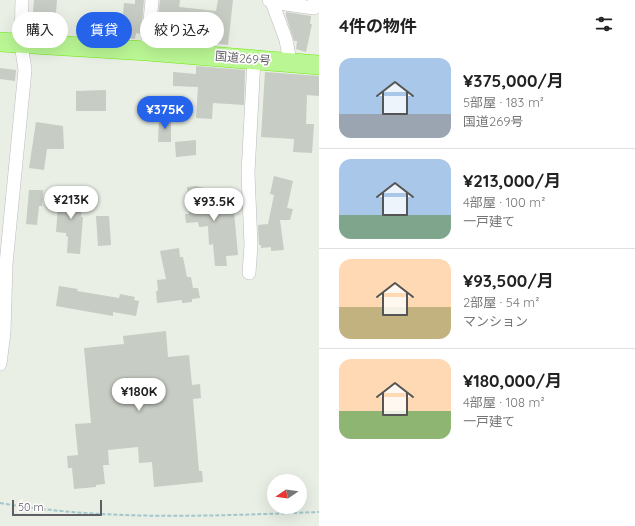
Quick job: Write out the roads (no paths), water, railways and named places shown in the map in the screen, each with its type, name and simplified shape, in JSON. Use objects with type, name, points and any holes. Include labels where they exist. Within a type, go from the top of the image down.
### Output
[{"type":"highway","name":"国道269号","points":[[0,42],[12,43]]},
{"type":"highway","name":"国道269号","points":[[68,47],[147,51],[319,65]]},
{"type":"street","points":[[22,0],[22,12]]},
{"type":"street","points":[[147,51],[152,0]]},
{"type":"street","points":[[271,1],[314,8],[315,0]]},
{"type":"street","points":[[271,1],[286,40],[290,62]]},
{"type":"street","points":[[0,364],[4,332],[6,264],[25,70],[22,48]]},
{"type":"street","points":[[249,273],[251,245],[248,173],[254,59]]}]
